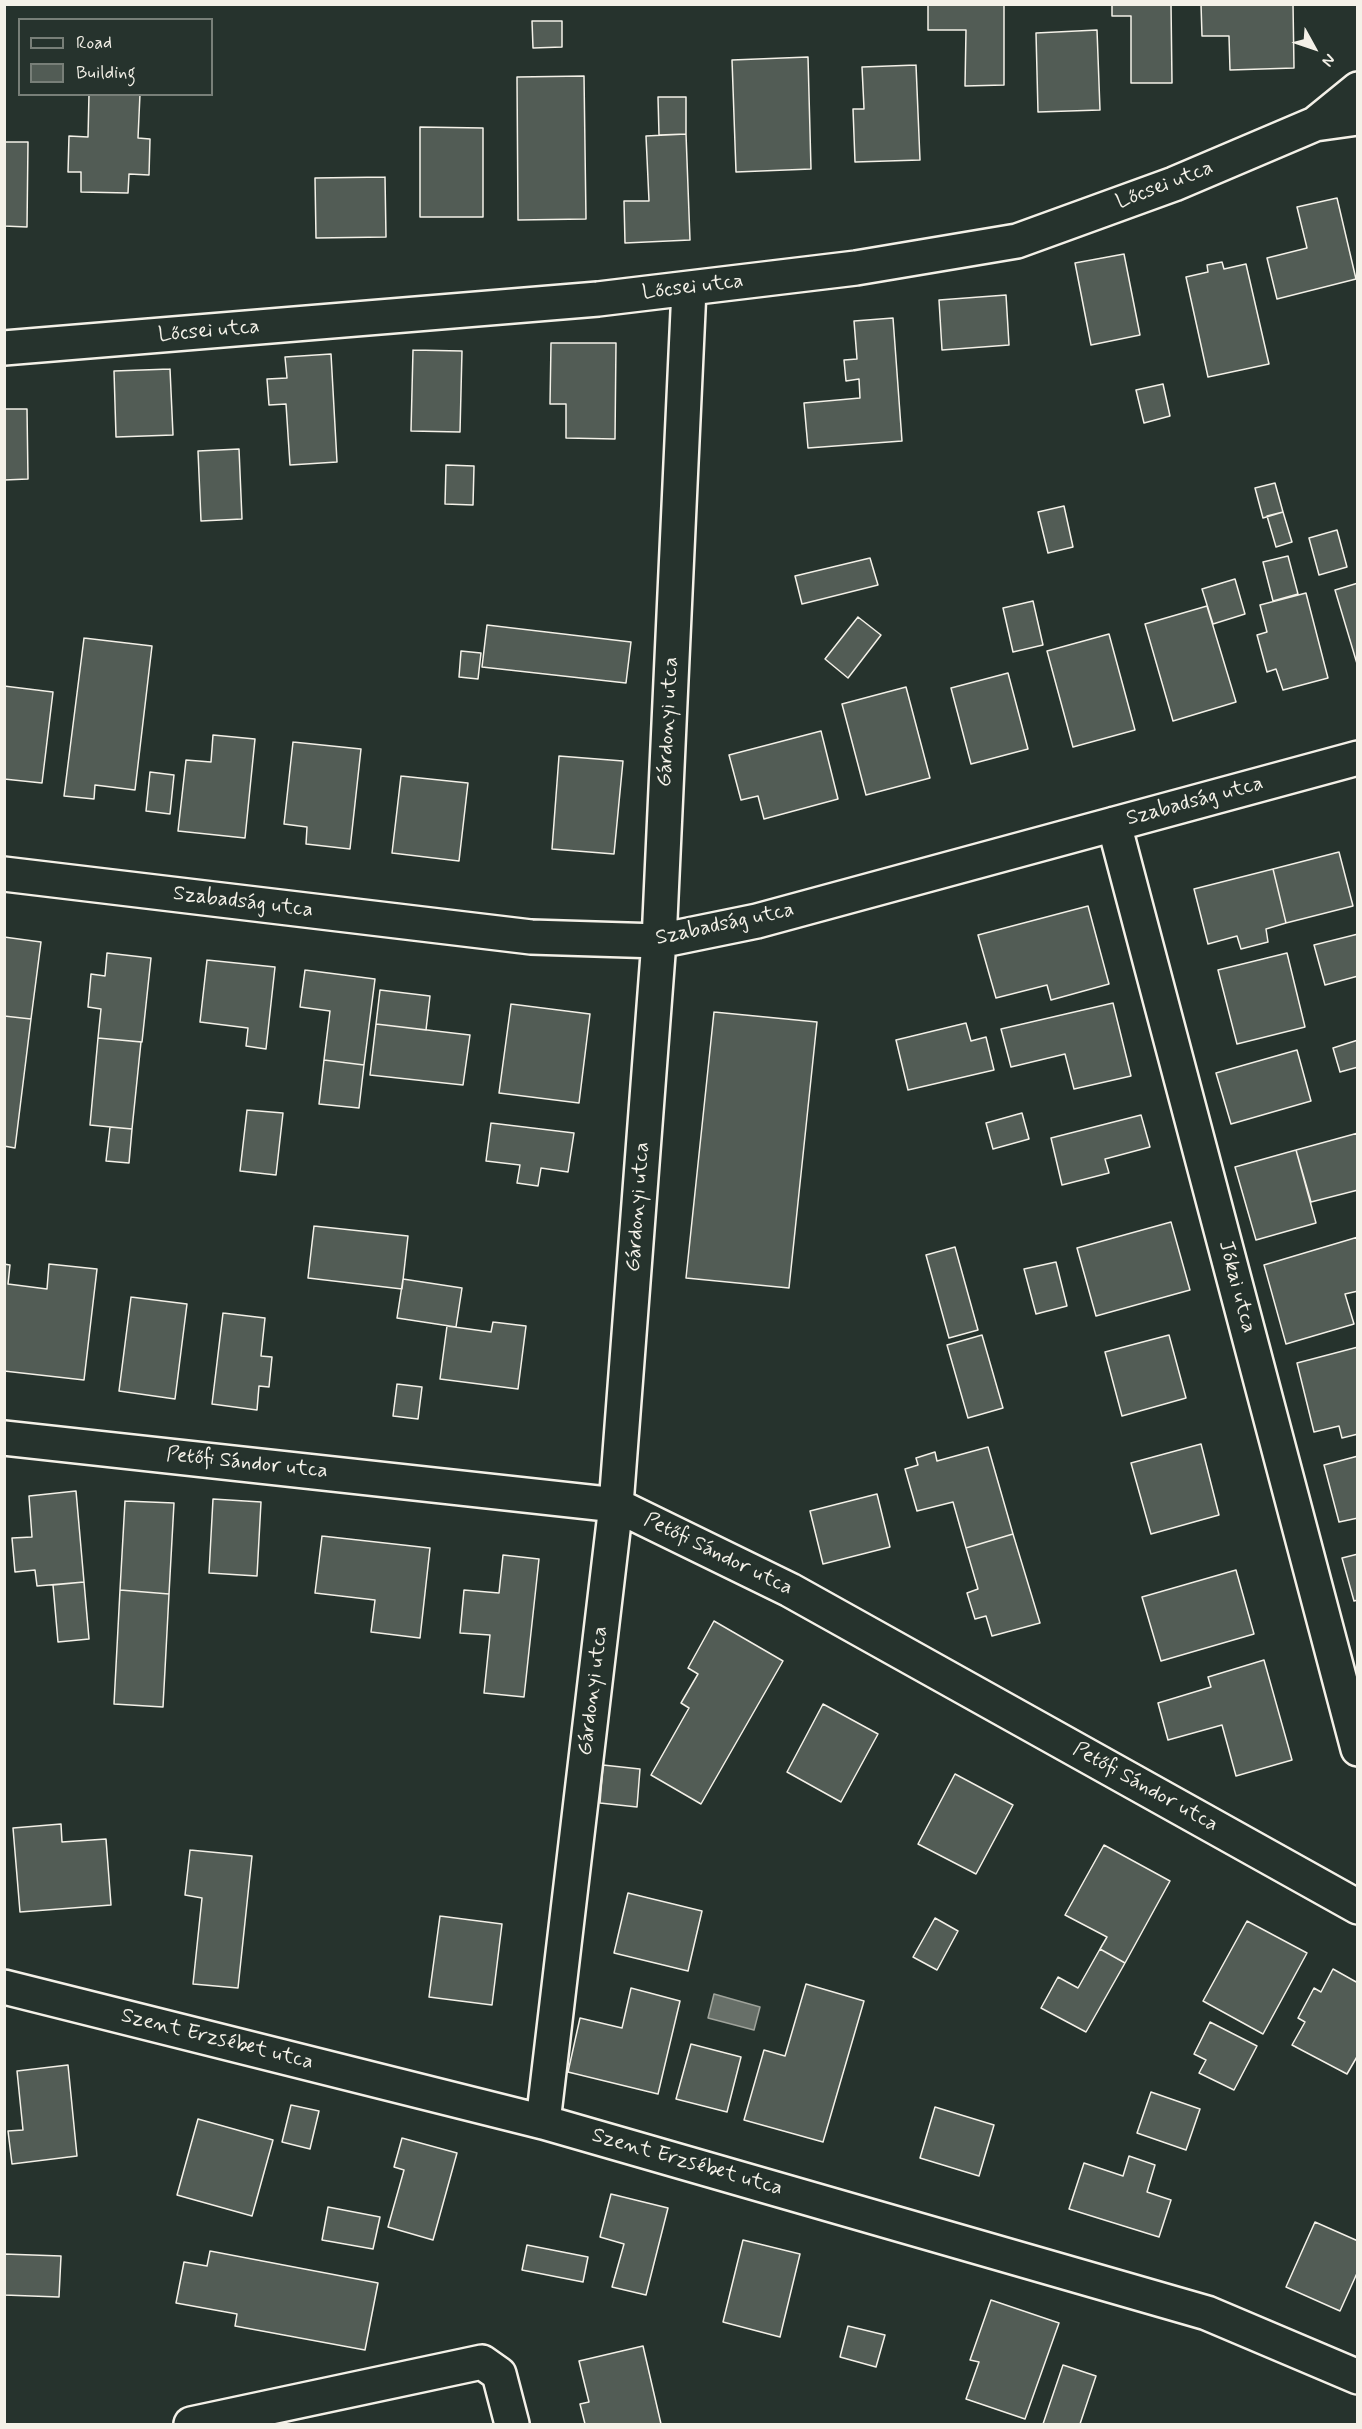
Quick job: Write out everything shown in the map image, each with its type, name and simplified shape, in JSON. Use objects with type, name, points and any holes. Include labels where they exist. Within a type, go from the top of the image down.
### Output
[{"type":"street","points":[[1315,124],[1358,89]]},
{"type":"street","name":"Lőcsei utca","points":[[4,348],[598,299],[856,268],[1017,241],[1174,184],[1315,124],[1358,118]]},
{"type":"street","name":"Gárdonyi utca","points":[[543,2122],[616,1505],[658,941],[689,289]]},
{"type":"street","name":"Szabadság utca","points":[[4,874],[531,937],[658,941],[757,921],[1358,758]]},
{"type":"street","name":"Jókai utca","points":[[1114,824],[1358,1749]]},
{"type":"street","name":"Petőfi Sándor utca","points":[[4,1438],[616,1505],[790,1590],[1358,1907]]},
{"type":"street","name":"Szent Erzsébet utca","points":[[4,1987],[543,2122],[1207,2313],[1358,2377]]},
{"type":"street","points":[[191,2424],[482,2362],[498,2374],[512,2424]]},
{"type":"shaded area","points":[[714,1994],[760,2007],[754,2030],[708,2018]]},
{"type":"building","points":[[928,4],[1004,4],[1004,85],[965,86],[966,30],[928,30]]},
{"type":"building","points":[[1112,4],[1171,4],[1172,83],[1131,83],[1131,16],[1112,16]]},
{"type":"building","points":[[1201,4],[1293,4],[1294,68],[1230,70],[1229,36],[1202,36]]},
{"type":"building","points":[[532,21],[562,21],[562,47],[533,48]]},
{"type":"building","points":[[1097,30],[1100,110],[1038,112],[1036,33]]},
{"type":"building","points":[[808,57],[811,169],[736,172],[732,60]]},
{"type":"building","points":[[916,65],[920,160],[855,162],[853,109],[864,109],[862,67]]},
{"type":"building","points":[[584,76],[586,219],[518,220],[517,77]]},
{"type":"building","points":[[89,96],[140,96],[138,138],[150,139],[149,175],[129,174],[128,193],[81,192],[81,172],[68,172],[69,136],[88,137]]},
{"type":"building","points":[[658,97],[686,97],[686,134],[659,135]]},
{"type":"building","points":[[420,127],[483,128],[483,217],[420,217]]},
{"type":"building","points":[[686,134],[690,240],[625,243],[624,201],[649,201],[646,136]]},
{"type":"building","points":[[4,142],[28,142],[27,227],[4,226]]},
{"type":"building","points":[[385,177],[386,237],[316,238],[315,178]]},
{"type":"building","points":[[1337,198],[1356,279],[1277,299],[1267,258],[1307,248],[1297,207]]},
{"type":"building","points":[[1124,254],[1140,335],[1091,345],[1075,263]]},
{"type":"building","points":[[1222,262],[1224,269],[1246,264],[1269,364],[1208,377],[1186,277],[1208,272],[1207,265]]},
{"type":"building","points":[[1006,295],[1009,345],[942,350],[939,300]]},
{"type":"building","points":[[893,318],[902,441],[808,448],[804,403],[860,398],[859,379],[846,381],[844,360],[857,359],[854,321]]},
{"type":"building","points":[[551,343],[616,343],[615,439],[566,438],[566,404],[550,404]]},
{"type":"building","points":[[413,350],[462,351],[460,432],[411,431]]},
{"type":"building","points":[[331,354],[337,462],[290,465],[286,404],[269,405],[267,379],[287,378],[285,357]]},
{"type":"building","points":[[170,369],[173,435],[116,437],[114,371]]},
{"type":"building","points":[[1163,384],[1170,416],[1144,423],[1136,390]]},
{"type":"building","points":[[4,409],[27,409],[28,479],[4,480]]},
{"type":"building","points":[[239,449],[242,519],[201,521],[198,451]]},
{"type":"building","points":[[446,465],[474,466],[473,505],[445,504]]},
{"type":"building","points":[[1275,483],[1283,512],[1263,518],[1255,488]]},
{"type":"building","points":[[1064,506],[1073,547],[1048,553],[1038,512]]},
{"type":"building","points":[[1283,512],[1292,542],[1276,547],[1267,516]]},
{"type":"building","points":[[1337,530],[1347,567],[1319,575],[1309,538]]},
{"type":"building","points":[[1288,556],[1298,594],[1273,601],[1263,562]]},
{"type":"building","points":[[870,558],[878,585],[802,604],[795,576]]},
{"type":"building","points":[[1235,579],[1245,614],[1213,624],[1202,589]]},
{"type":"building","points":[[1358,583],[1358,667],[1335,590]]},
{"type":"building","points":[[1306,593],[1328,678],[1283,690],[1276,669],[1267,672],[1257,635],[1267,632],[1260,605]]},
{"type":"building","points":[[1033,601],[1043,645],[1013,652],[1003,608]]},
{"type":"building","points":[[1207,606],[1236,702],[1173,721],[1145,624]]},
{"type":"building","points":[[858,617],[881,635],[848,678],[825,659]]},
{"type":"building","points":[[487,625],[631,642],[626,683],[482,667]]},
{"type":"building","points":[[1109,634],[1135,730],[1073,747],[1047,651]]},
{"type":"building","points":[[84,638],[152,646],[135,790],[95,785],[94,799],[64,796]]},
{"type":"building","points":[[461,651],[481,653],[478,679],[459,677]]},
{"type":"building","points":[[1008,673],[1028,749],[971,764],[951,688]]},
{"type":"building","points":[[4,686],[53,692],[42,783],[4,779]]},
{"type":"building","points":[[906,687],[930,778],[866,795],[842,704]]},
{"type":"building","points":[[821,731],[838,799],[764,819],[758,796],[741,800],[729,755]]},
{"type":"building","points":[[213,735],[255,739],[245,838],[178,831],[186,760],[211,762]]},
{"type":"building","points":[[293,742],[361,749],[350,849],[306,844],[307,827],[284,824]]},
{"type":"building","points":[[559,756],[623,761],[614,854],[552,849]]},
{"type":"building","points":[[150,772],[174,775],[170,814],[146,811]]},
{"type":"building","points":[[401,776],[468,783],[459,861],[392,853]]},
{"type":"building","points":[[1339,852],[1353,906],[1286,923],[1273,869]]},
{"type":"building","points":[[1273,869],[1286,923],[1266,929],[1268,942],[1241,949],[1237,936],[1208,944],[1194,889]]},
{"type":"building","points":[[1088,906],[1109,984],[1051,1000],[1047,985],[996,998],[978,935]]},
{"type":"building","points":[[1358,934],[1358,976],[1325,985],[1314,945]]},
{"type":"building","points":[[4,937],[41,942],[31,1019],[4,1016]]},
{"type":"building","points":[[107,953],[151,958],[142,1042],[98,1038],[101,1009],[88,1007],[91,974],[105,976]]},
{"type":"building","points":[[1287,953],[1305,1027],[1237,1044],[1218,970]]},
{"type":"building","points":[[207,960],[275,967],[266,1049],[246,1046],[248,1028],[200,1022]]},
{"type":"building","points":[[305,970],[375,979],[364,1065],[324,1060],[330,1011],[300,1007]]},
{"type":"building","points":[[380,990],[430,996],[426,1030],[376,1024]]},
{"type":"building","points":[[1113,1003],[1131,1076],[1074,1089],[1065,1054],[1011,1067],[1001,1029]]},
{"type":"building","points":[[511,1004],[590,1014],[579,1103],[499,1093]]},
{"type":"building","points":[[714,1012],[817,1022],[789,1288],[686,1278]]},
{"type":"building","points":[[4,1016],[31,1019],[15,1148],[4,1146]]},
{"type":"building","points":[[966,1023],[971,1041],[986,1037],[994,1070],[908,1090],[896,1040]]},
{"type":"building","points":[[376,1024],[470,1035],[463,1085],[370,1075]]},
{"type":"building","points":[[98,1038],[141,1042],[132,1129],[90,1125]]},
{"type":"building","points":[[1358,1040],[1358,1067],[1340,1072],[1333,1048]]},
{"type":"building","points":[[1297,1050],[1311,1101],[1231,1124],[1216,1073]]},
{"type":"building","points":[[324,1060],[364,1065],[359,1108],[319,1104]]},
{"type":"building","points":[[247,1110],[283,1113],[276,1175],[240,1171]]},
{"type":"building","points":[[1022,1113],[1029,1139],[993,1149],[986,1123]]},
{"type":"building","points":[[1141,1115],[1150,1147],[1105,1159],[1109,1173],[1062,1185],[1051,1138]]},
{"type":"building","points":[[491,1123],[574,1133],[568,1172],[541,1168],[538,1186],[517,1183],[520,1165],[486,1161]]},
{"type":"building","points":[[110,1127],[132,1129],[129,1163],[106,1161]]},
{"type":"building","points":[[1358,1133],[1358,1190],[1311,1202],[1296,1150]]},
{"type":"building","points":[[1296,1150],[1316,1223],[1256,1240],[1235,1167]]},
{"type":"building","points":[[1171,1222],[1190,1290],[1096,1316],[1077,1248]]},
{"type":"building","points":[[314,1226],[408,1236],[402,1289],[308,1278]]},
{"type":"building","points":[[1358,1237],[1358,1291],[1345,1294],[1354,1324],[1286,1344],[1264,1265]]},
{"type":"building","points":[[955,1247],[978,1330],[949,1338],[926,1255]]},
{"type":"building","points":[[1056,1262],[1067,1306],[1036,1314],[1024,1269]]},
{"type":"building","points":[[4,1264],[10,1265],[8,1284],[47,1289],[49,1264],[97,1269],[84,1380],[4,1371]]},
{"type":"building","points":[[403,1279],[462,1288],[456,1327],[397,1318]]},
{"type":"building","points":[[131,1297],[187,1304],[175,1399],[119,1391]]},
{"type":"building","points":[[223,1313],[265,1318],[261,1356],[272,1357],[269,1387],[259,1386],[257,1410],[212,1404]]},
{"type":"building","points":[[493,1322],[526,1326],[518,1389],[440,1379],[447,1326],[491,1332]]},
{"type":"building","points":[[982,1335],[1003,1408],[968,1418],[947,1345]]},
{"type":"building","points":[[1169,1335],[1186,1398],[1122,1416],[1105,1352]]},
{"type":"building","points":[[1358,1347],[1358,1434],[1342,1438],[1339,1426],[1314,1432],[1297,1363]]},
{"type":"building","points":[[397,1384],[422,1387],[418,1419],[393,1416]]},
{"type":"building","points":[[1201,1444],[1219,1515],[1151,1534],[1131,1463]]},
{"type":"building","points":[[988,1447],[1013,1534],[966,1548],[953,1502],[917,1511],[905,1469],[918,1465],[916,1458],[935,1452],[937,1461]]},
{"type":"building","points":[[1358,1456],[1358,1518],[1339,1522],[1324,1465]]},
{"type":"building","points":[[76,1491],[84,1582],[37,1586],[35,1570],[15,1572],[12,1538],[32,1537],[29,1496]]},
{"type":"building","points":[[877,1494],[890,1547],[823,1564],[810,1511]]},
{"type":"building","points":[[213,1499],[261,1502],[257,1576],[209,1573]]},
{"type":"building","points":[[125,1501],[174,1503],[169,1594],[120,1590]]},
{"type":"building","points":[[1013,1534],[1040,1623],[992,1636],[986,1616],[975,1619],[967,1593],[978,1589],[966,1548]]},
{"type":"building","points":[[322,1536],[430,1548],[420,1638],[371,1632],[375,1600],[315,1593]]},
{"type":"building","points":[[1358,1554],[1358,1600],[1354,1601],[1342,1558]]},
{"type":"building","points":[[503,1555],[539,1559],[524,1697],[484,1693],[490,1635],[460,1633],[464,1590],[499,1593]]},
{"type":"building","points":[[1236,1570],[1254,1634],[1161,1661],[1142,1597]]},
{"type":"building","points":[[84,1582],[89,1639],[58,1642],[53,1585]]},
{"type":"building","points":[[120,1590],[169,1594],[163,1707],[114,1704]]},
{"type":"building","points":[[714,1621],[783,1661],[701,1804],[651,1775],[689,1708],[681,1703],[698,1674],[688,1668]]},
{"type":"building","points":[[1264,1660],[1292,1760],[1236,1776],[1222,1725],[1168,1740],[1158,1703],[1211,1687],[1208,1677]]},
{"type":"building","points":[[823,1704],[878,1734],[841,1802],[787,1772]]},
{"type":"building","points":[[603,1765],[640,1769],[637,1807],[600,1803]]},
{"type":"building","points":[[955,1774],[1013,1805],[976,1874],[918,1844]]},
{"type":"building","points":[[61,1824],[62,1842],[106,1839],[111,1905],[20,1912],[13,1828]]},
{"type":"building","points":[[1104,1845],[1170,1881],[1125,1963],[1100,1949],[1107,1937],[1065,1915]]},
{"type":"building","points":[[190,1850],[252,1856],[238,1988],[193,1984],[202,1898],[185,1895]]},
{"type":"building","points":[[628,1893],[702,1911],[688,1971],[614,1953]]},
{"type":"building","points":[[440,1916],[502,1924],[492,2005],[429,1997]]},
{"type":"building","points":[[935,1918],[958,1931],[937,1970],[913,1957]]},
{"type":"building","points":[[1247,1921],[1307,1953],[1263,2034],[1203,2001]]},
{"type":"building","points":[[1100,1949],[1125,1963],[1086,2032],[1041,2008],[1058,1977],[1078,1988]]},
{"type":"building","points":[[1333,1969],[1358,1983],[1358,2055],[1347,2074],[1292,2045],[1305,2022],[1298,2018],[1314,1988],[1321,1992]]},
{"type":"building","points":[[806,1984],[864,2001],[823,2142],[744,2120],[764,2050],[785,2056]]},
{"type":"building","points":[[631,1988],[680,2001],[658,2094],[568,2072],[580,2018],[622,2028]]},
{"type":"building","points":[[1210,2022],[1257,2046],[1234,2090],[1199,2073],[1206,2060],[1194,2054]]},
{"type":"building","points":[[691,2044],[741,2057],[727,2112],[676,2099]]},
{"type":"building","points":[[68,2065],[77,2156],[12,2164],[8,2131],[23,2130],[17,2071]]},
{"type":"building","points":[[1151,2092],[1200,2109],[1186,2150],[1137,2133]]},
{"type":"building","points":[[291,2105],[319,2111],[310,2149],[282,2142]]},
{"type":"building","points":[[935,2107],[994,2125],[979,2176],[920,2158]]},
{"type":"building","points":[[198,2119],[273,2140],[252,2216],[177,2195]]},
{"type":"building","points":[[402,2138],[457,2153],[433,2240],[388,2227],[404,2170],[394,2167]]},
{"type":"building","points":[[1129,2156],[1155,2165],[1147,2192],[1171,2200],[1159,2237],[1069,2209],[1084,2163],[1123,2176]]},
{"type":"building","points":[[611,2194],[668,2208],[646,2295],[612,2287],[624,2244],[600,2237]]},
{"type":"building","points":[[328,2207],[380,2217],[373,2249],[322,2240]]},
{"type":"building","points":[[1315,2222],[1358,2241],[1358,2271],[1340,2311],[1286,2287]]},
{"type":"building","points":[[743,2240],[800,2254],[780,2337],[723,2322]]},
{"type":"building","points":[[527,2245],[588,2257],[583,2282],[522,2270]]},
{"type":"building","points":[[210,2251],[378,2283],[365,2350],[235,2326],[237,2314],[176,2303],[184,2262],[207,2266]]},
{"type":"building","points":[[4,2254],[61,2256],[59,2297],[4,2295]]},
{"type":"building","points":[[991,2300],[1059,2323],[1025,2419],[966,2399],[979,2362],[970,2360]]},
{"type":"building","points":[[848,2326],[885,2335],[876,2367],[840,2357]]},
{"type":"building","points":[[643,2346],[661,2424],[585,2424],[580,2404],[589,2402],[579,2361]]},
{"type":"building","points":[[1063,2365],[1096,2376],[1080,2424],[1043,2424]]}]
